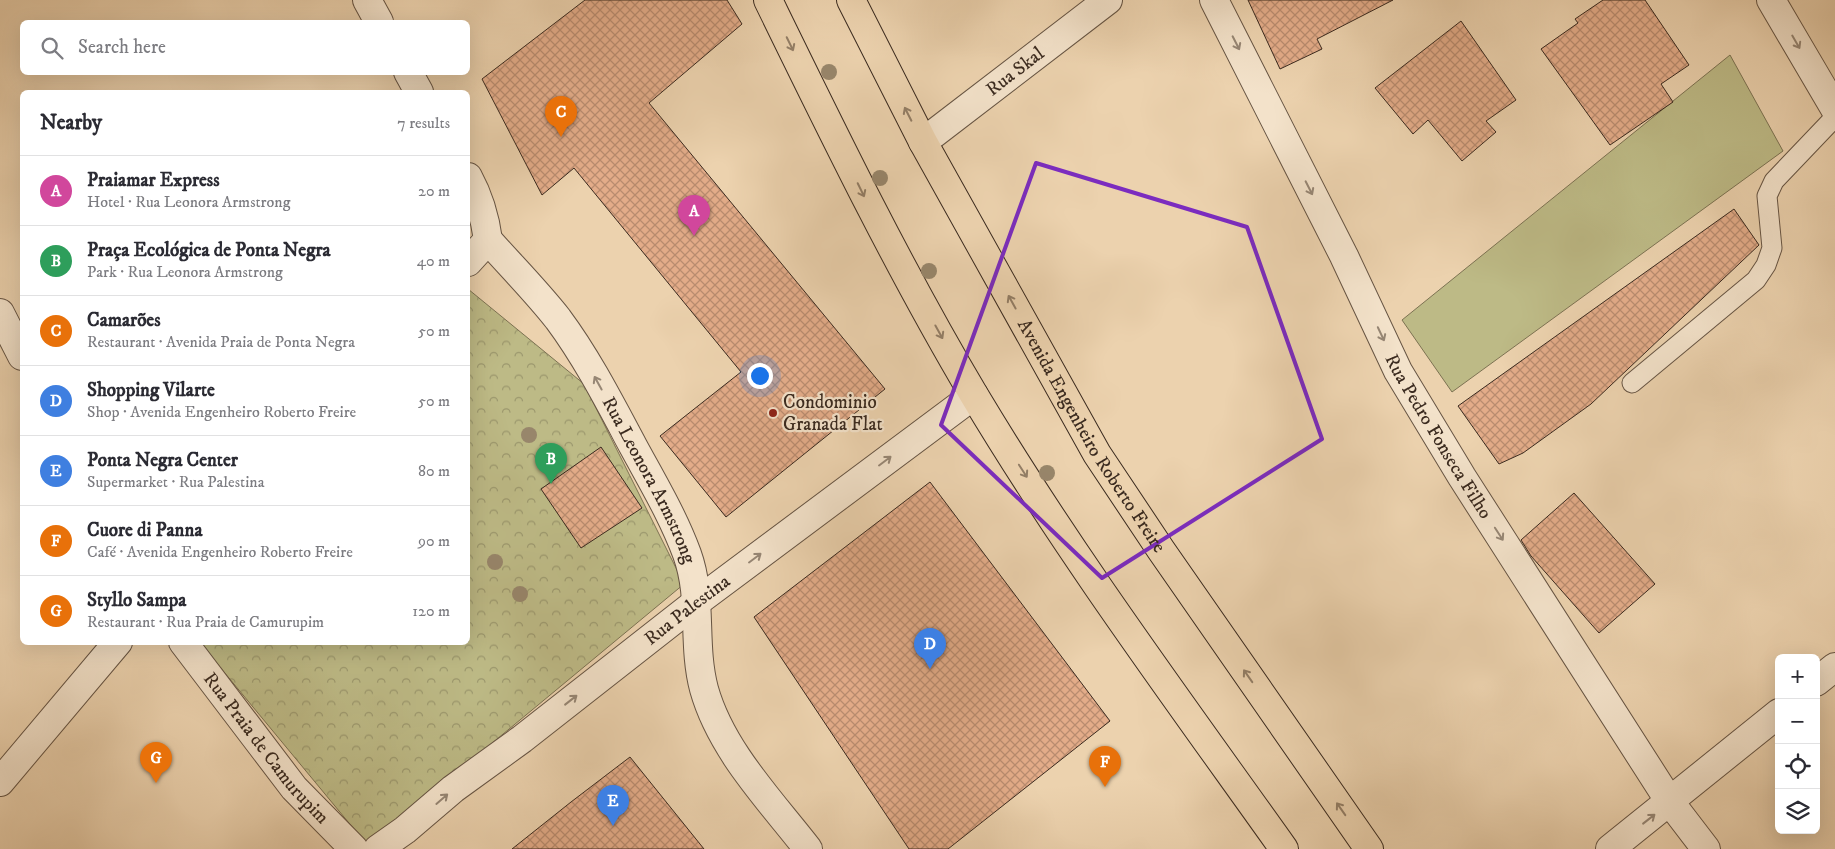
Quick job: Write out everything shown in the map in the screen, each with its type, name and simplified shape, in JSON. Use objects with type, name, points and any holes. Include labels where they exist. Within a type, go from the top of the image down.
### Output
[{"type":"main road","points":[[768,0],[865,198],[974,395],[1098,588],[1284,849]]},
{"type":"main road","name":"Avenida Engenheiro Roberto Freire","points":[[851,0],[922,142],[1097,454],[1161,550],[1369,849]]},
{"type":"street","points":[[367,0],[378,20]]},
{"type":"street","name":"Rua Skal","points":[[922,142],[1108,0]]},
{"type":"street","name":"Rua Pedro Fonseca Filho","points":[[1214,0],[1344,256],[1398,371],[1462,478],[1670,802],[1706,849]]},
{"type":"street","points":[[1771,0],[1835,109]]},
{"type":"street","points":[[410,75],[418,90]]},
{"type":"street","points":[[470,181],[476,192],[485,220],[488,240],[470,260]]},
{"type":"street","name":"Rua Leonora Armstrong","points":[[488,240],[558,319],[588,364],[676,525],[688,557],[698,601],[698,648],[702,676],[704,688],[717,724],[746,770],[808,849]]},
{"type":"street","points":[[0,313],[20,352]]},
{"type":"street","name":"Rua Palestina","points":[[378,849],[407,840],[453,789],[522,739],[698,601],[974,395]]},
{"type":"street","points":[[0,782],[115,645]]},
{"type":"street","name":"Rua Praia de Camurupim","points":[[185,645],[294,788],[354,849]]},
{"type":"street","points":[[1820,679],[1835,667]]},
{"type":"street","points":[[1610,849],[1775,716]]},
{"type":"lane","points":[[1632,383],[1756,280],[1766,264],[1772,248],[1767,196],[1774,181],[1835,116]]},
{"type":"highlighted area","points":[[1036,163],[1247,227],[1322,439],[1102,578],[941,425]]},
{"type":"green space","points":[[1730,55],[1783,151],[1452,392],[1402,320]]},
{"type":"green space","points":[[470,291],[584,384],[684,584],[368,846],[202,645],[470,645]]},
{"type":"building","points":[[585,0],[727,0],[742,24],[649,103],[885,389],[726,517],[660,436],[741,372],[574,168],[542,195],[482,79]]},
{"type":"building","points":[[1248,0],[1393,0],[1317,39],[1322,49],[1280,69]]},
{"type":"building","points":[[1603,0],[1645,0],[1689,65],[1661,84],[1673,102],[1610,145],[1541,49],[1578,23],[1575,19]]},
{"type":"building","points":[[1461,21],[1516,100],[1486,121],[1496,132],[1462,161],[1428,120],[1413,134],[1375,88]]},
{"type":"building","points":[[1734,209],[1759,245],[1591,404],[1523,453],[1499,464],[1458,406]]},
{"type":"building","points":[[601,447],[642,508],[581,548],[541,489]]},
{"type":"building","points":[[930,482],[1110,721],[948,849],[909,849],[754,617]]},
{"type":"building","points":[[1574,493],[1655,584],[1599,633],[1531,556],[1521,540]]},
{"type":"building","points":[[630,757],[704,849],[512,849],[571,802]]},
{"type":"place","name":"Camarões","points":[[561,137]]},
{"type":"place","name":"Praiamar Express","points":[[694,236]]},
{"type":"place","name":"Condominio Granada Flat","points":[[773,413]]},
{"type":"place","name":"Praça Ecológica de Ponta Negra","points":[[551,484]]},
{"type":"place","name":"Shopping Vilarte","points":[[930,669]]},
{"type":"place","name":"Styllo Sampa","points":[[156,783]]},
{"type":"place","name":"Cuore di Panna","points":[[1105,787]]},
{"type":"place","name":"Ponta Negra Center","points":[[613,826]]}]
